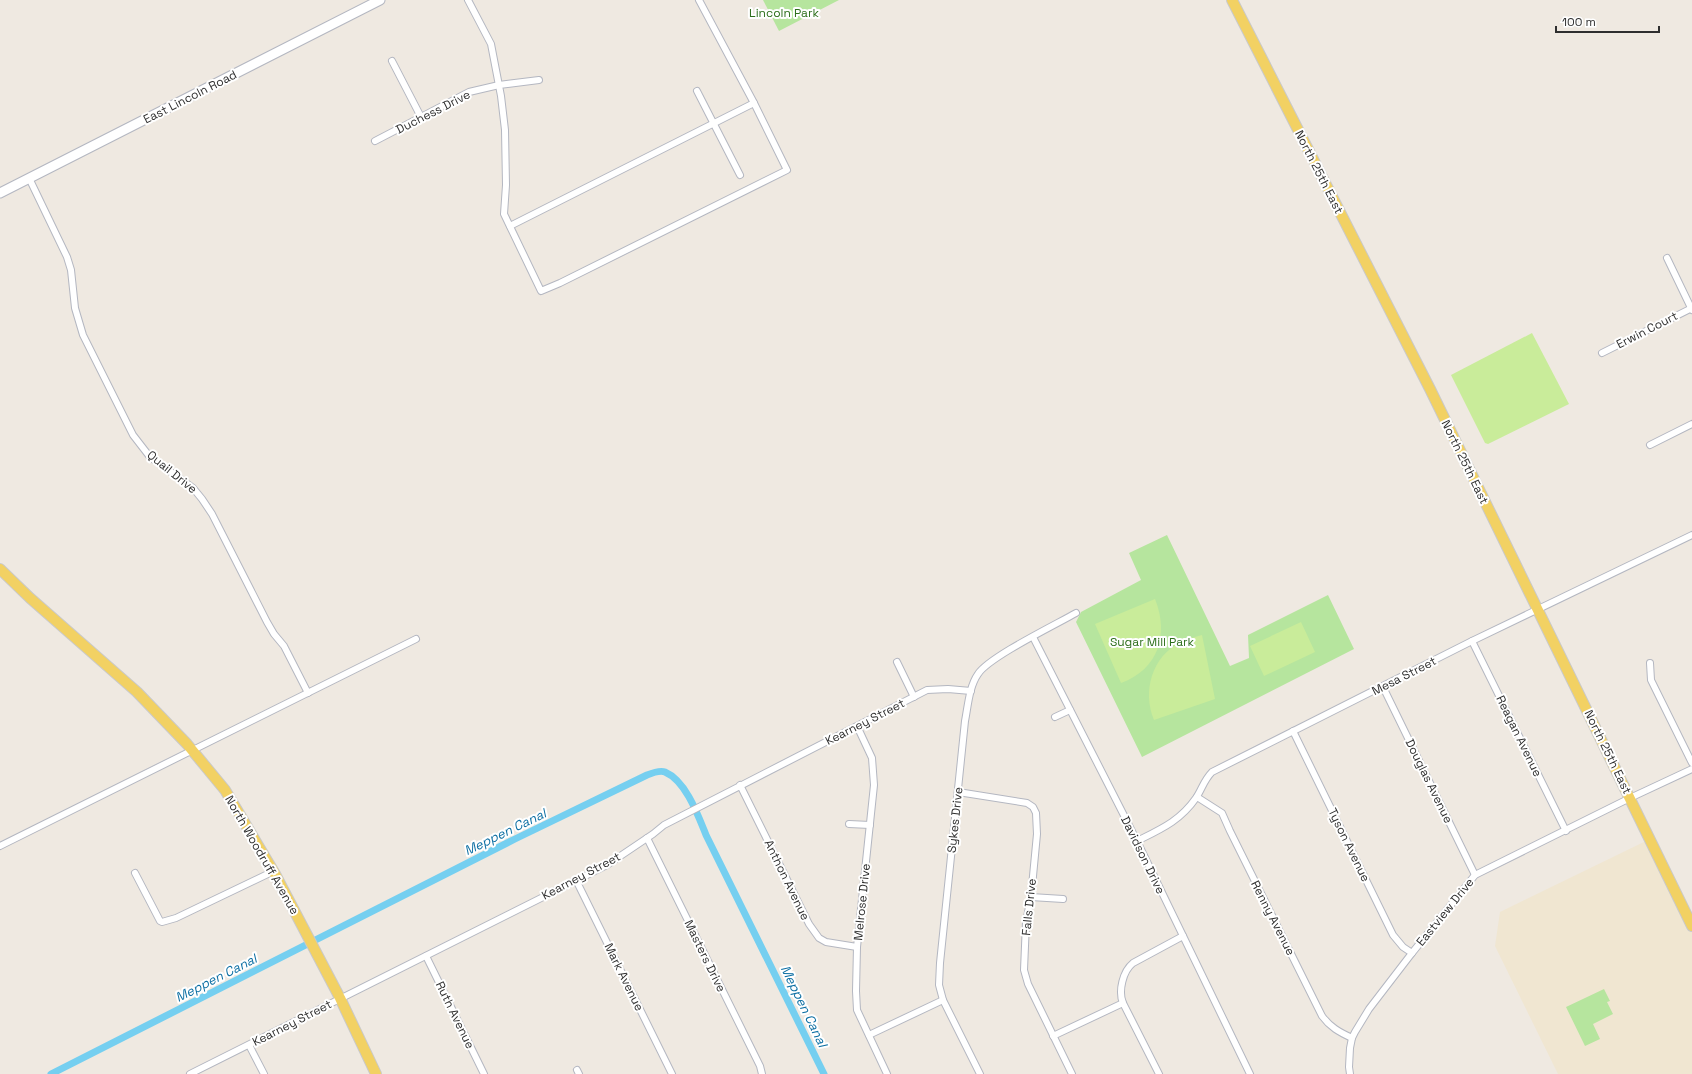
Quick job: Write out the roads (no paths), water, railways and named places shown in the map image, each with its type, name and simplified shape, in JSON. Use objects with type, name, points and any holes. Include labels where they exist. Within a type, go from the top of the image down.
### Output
[{"type":"main road","name":"East Lincoln Road","points":[[0,193],[380,0]]},
{"type":"main road","name":"North 25th East","points":[[1232,0],[1430,389],[1692,926]]},
{"type":"main road","name":"North Woodruff Avenue","points":[[0,569],[30,598],[137,692],[162,717],[225,790],[274,871],[340,998],[376,1074]]},
{"type":"street","points":[[468,0],[491,44],[499,85],[505,130],[506,185],[504,214],[541,292],[560,284],[787,170],[700,0]]},
{"type":"street","points":[[392,61],[421,117]]},
{"type":"street","name":"Duchess Drive","points":[[375,141],[469,92],[499,85],[539,80]]},
{"type":"street","points":[[697,91],[740,176]]},
{"type":"street","points":[[510,226],[754,104]]},
{"type":"street","name":"Quail Drive","points":[[29,178],[63,245],[67,257],[75,308],[83,335],[133,435],[150,457],[193,488],[202,499],[212,514],[266,622],[284,646],[308,693]]},
{"type":"street","points":[[1668,258],[1692,309]]},
{"type":"street","name":"Erwin Court","points":[[1602,353],[1692,309]]},
{"type":"street","points":[[1650,444],[1692,424]]},
{"type":"street","name":"Mesa Street","points":[[1137,841],[1169,825],[1184,814],[1197,797],[1206,778],[1212,772],[1472,641],[1692,535]]},
{"type":"street","name":"Sykes Drive","points":[[980,1074],[943,1000],[939,985],[958,792],[971,691],[978,674],[984,668],[999,657],[1076,613]]},
{"type":"street","name":"Davidson Drive","points":[[1034,637],[1137,841],[1250,1074]]},
{"type":"street","points":[[0,846],[416,639]]},
{"type":"street","name":"Reagan Avenue","points":[[1472,641],[1566,831]]},
{"type":"street","points":[[897,662],[914,697]]},
{"type":"street","points":[[1650,663],[1651,680],[1692,763]]},
{"type":"street","name":"Douglas Avenue","points":[[1383,687],[1475,875]]},
{"type":"street","name":"Kearney Street","points":[[190,1074],[607,865],[664,825],[690,810],[927,690],[948,689],[971,691]]},
{"type":"street","points":[[1055,717],[1070,710]]},
{"type":"street","name":"Melrose Drive","points":[[857,726],[872,758],[874,785],[857,947],[857,1010],[887,1074]]},
{"type":"street","name":"Tyson Avenue","points":[[1293,731],[1393,935],[1403,947],[1412,953]]},
{"type":"street","name":"Eastview Drive","points":[[1350,1074],[1349,1067],[1352,1038],[1369,1009],[1475,875],[1692,769]]},
{"type":"street","name":"Anthon Avenue","points":[[740,785],[809,924],[819,938],[826,942],[857,947]]},
{"type":"street","name":"Falls Drive","points":[[958,792],[1027,802],[1033,807],[1036,813],[1037,834],[1031,897],[1026,922],[1024,970],[1028,984],[1072,1074]]},
{"type":"street","name":"Renny Avenue","points":[[1197,797],[1222,813],[1230,832],[1322,1016],[1338,1032],[1352,1038]]},
{"type":"street","points":[[849,824],[870,825]]},
{"type":"street","name":"Masters Drive","points":[[647,838],[760,1066],[762,1074]]},
{"type":"street","points":[[135,873],[160,921],[162,922],[176,918],[274,871]]},
{"type":"street","name":"Mark Avenue","points":[[576,880],[672,1074]]},
{"type":"street","points":[[1031,897],[1063,899]]},
{"type":"street","points":[[1159,1074],[1123,1003],[1121,996],[1123,981],[1129,966],[1183,936]]},
{"type":"street","name":"Ruth Avenue","points":[[426,956],[484,1074]]},
{"type":"street","points":[[869,1035],[943,1000]]},
{"type":"street","points":[[1053,1036],[1123,1003]]},
{"type":"street","points":[[249,1045],[264,1074]]},
{"type":"waterway","name":"Meppen Canal","points":[[51,1074],[515,839],[647,775],[661,771],[672,776],[690,799],[706,835],[824,1074]]},
{"type":"park label","name":"Lincoln Park","points":[[784,13]]},
{"type":"park label","name":"Sugar Mill Park","points":[[1152,642]]}]
